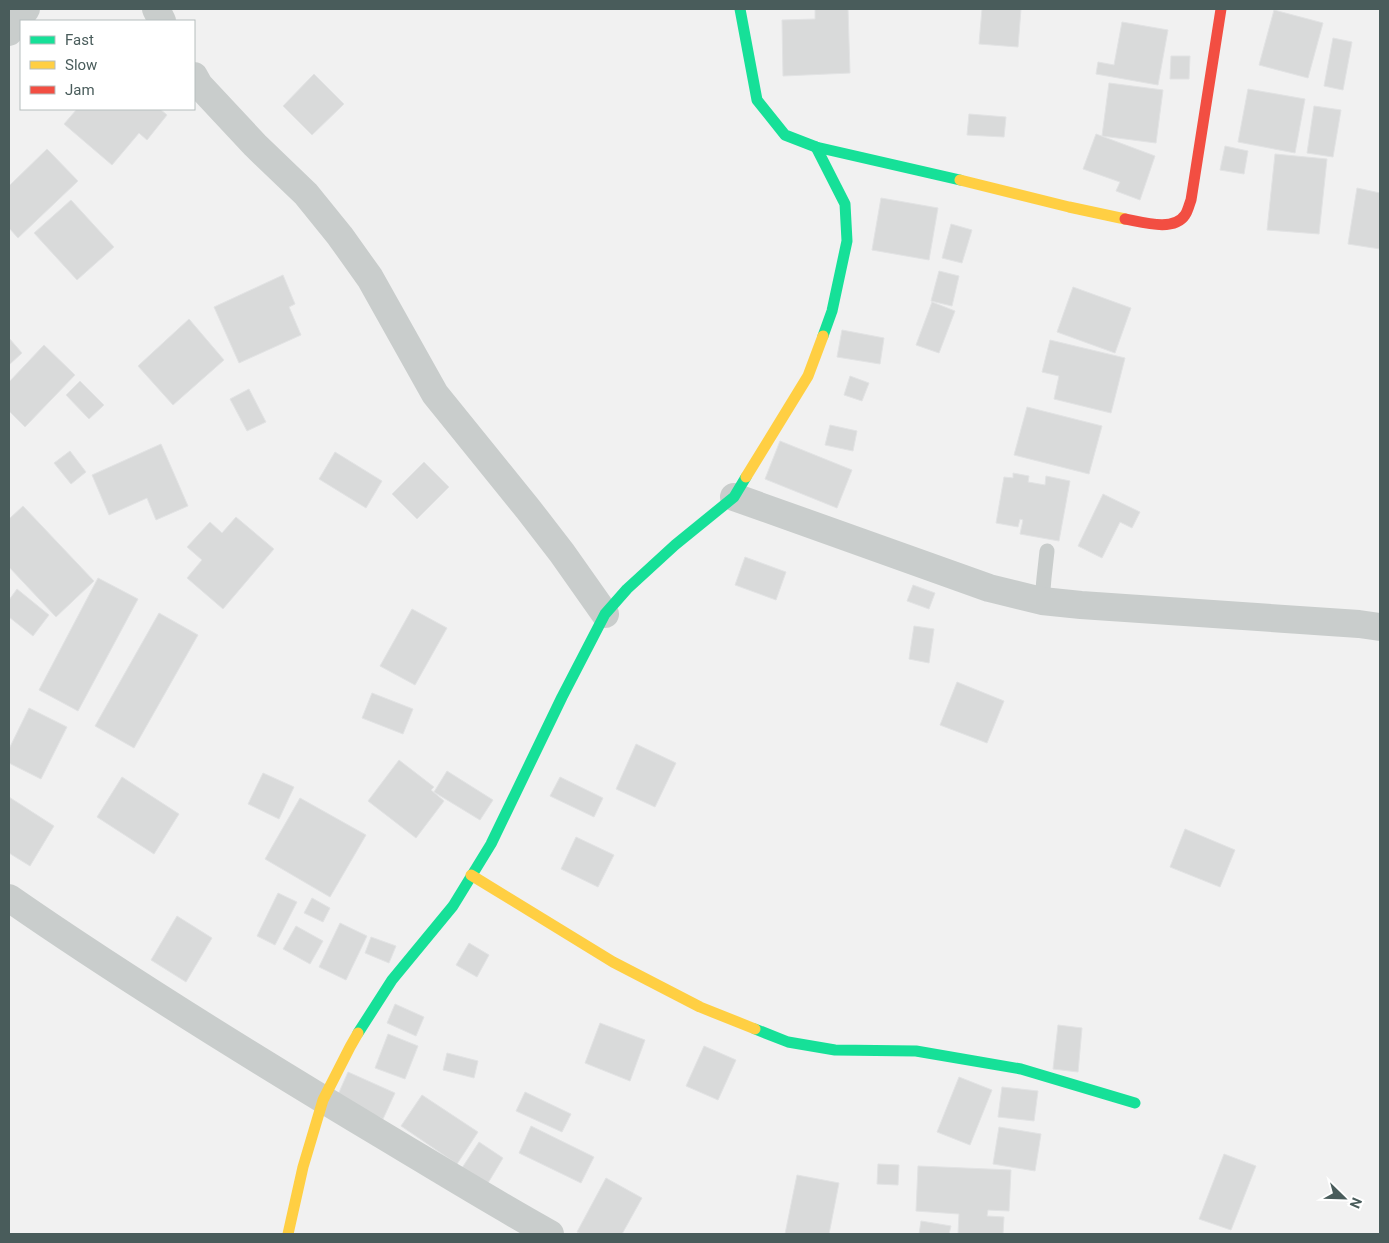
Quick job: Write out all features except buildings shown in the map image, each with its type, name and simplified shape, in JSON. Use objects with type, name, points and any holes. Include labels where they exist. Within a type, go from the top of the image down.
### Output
[{"type":"street","points":[[9,32],[26,9]]},
{"type":"street","points":[[740,9],[757,100],[785,135],[816,147],[1069,207],[1151,224],[1171,225],[1185,216],[1191,200],[1221,9]]},
{"type":"street","points":[[195,78],[255,145],[306,194],[340,236],[370,278],[435,394],[562,553],[605,614]]},
{"type":"street","points":[[288,1234],[303,1168],[323,1100],[350,1046],[392,980],[453,906],[490,844],[605,614],[627,589],[675,545],[734,497],[808,376],[832,311],[847,241],[845,204],[816,147]]},
{"type":"street","points":[[734,497],[988,588],[1042,601],[1380,626]]},
{"type":"street","points":[[471,876],[613,962],[700,1007],[788,1042],[835,1050],[916,1051],[1021,1069],[1135,1103]]},
{"type":"street","points":[[9,898],[204,1026],[323,1100],[550,1234]]},
{"type":"lane","points":[[1042,601],[1048,551]]},
{"type":"traffic: fast","points":[[740,9],[757,100],[785,135],[816,147],[960,180]]},
{"type":"traffic: fast","points":[[816,147],[845,204],[847,241],[832,311],[823,336]]},
{"type":"traffic: fast","points":[[358,1033],[392,980],[453,906],[491,844],[562,697],[605,614],[627,589],[675,545],[734,497],[746,477]]},
{"type":"traffic: fast","points":[[755,1029],[788,1042],[835,1050],[916,1051],[1021,1069],[1135,1103]]},
{"type":"traffic: slow","points":[[960,180],[1125,219]]},
{"type":"traffic: slow","points":[[746,477],[808,376],[823,336]]},
{"type":"traffic: slow","points":[[471,875],[613,962],[700,1007],[755,1029]]},
{"type":"traffic: slow","points":[[288,1234],[303,1167],[323,1100],[358,1033]]},
{"type":"traffic: jam","points":[[1125,219],[1166,225],[1180,220],[1187,212],[1191,200],[1221,9]]}]
